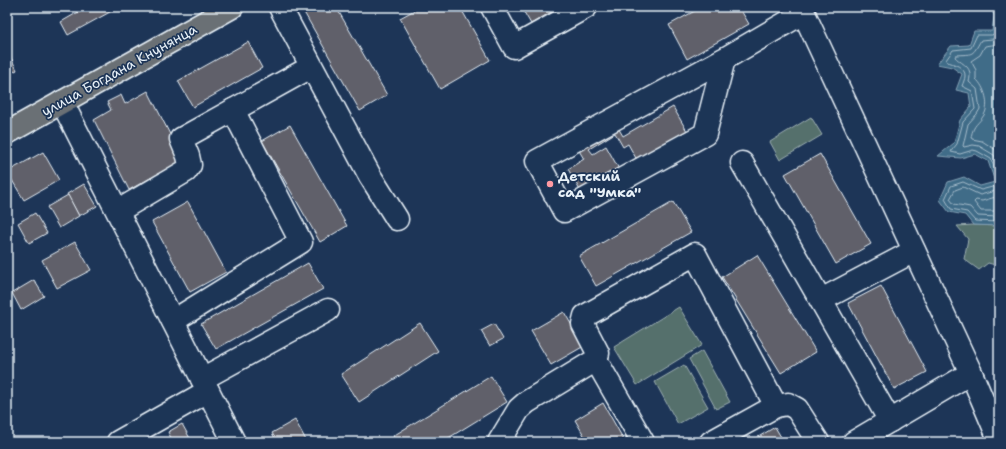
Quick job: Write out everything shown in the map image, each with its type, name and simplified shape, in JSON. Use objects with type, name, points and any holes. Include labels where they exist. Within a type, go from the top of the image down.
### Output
[{"type":"main road","name":"улица Богдана Кнунянца","points":[[7,133],[232,7]]},
{"type":"street","points":[[280,7],[370,176],[397,219]]},
{"type":"street","points":[[492,7],[514,47],[586,7]]},
{"type":"street","points":[[724,60],[705,134],[564,211],[537,161],[724,60],[802,10],[971,373],[999,439]]},
{"type":"street","points":[[118,211],[186,171],[190,165],[181,139],[311,67]]},
{"type":"street","points":[[62,102],[234,442]]},
{"type":"street","points":[[173,321],[301,242],[233,110]]},
{"type":"street","points":[[742,163],[890,420]]},
{"type":"street","points":[[821,300],[914,251]]},
{"type":"street","points":[[499,442],[519,409],[527,402],[596,360],[598,353],[583,324],[585,316],[694,254],[776,406]]},
{"type":"street","points":[[118,442],[205,385],[328,310]]},
{"type":"street","points":[[596,360],[643,442]]},
{"type":"street","points":[[854,442],[971,373]]},
{"type":"street","points":[[711,442],[776,406],[788,404],[797,409],[818,442]]},
{"type":"green space","points":[[811,117],[822,135],[780,160],[770,142]]},
{"type":"green space","points":[[957,226],[999,226],[999,266],[988,263],[979,270],[964,259],[968,239]]},
{"type":"green space","points":[[679,307],[702,345],[637,385],[614,347]]},
{"type":"green space","points":[[702,351],[730,402],[716,409],[689,359]]},
{"type":"green space","points":[[684,365],[708,407],[678,424],[655,382]]},
{"type":"water","points":[[991,7],[999,7],[999,226],[973,225],[965,215],[949,212],[940,200],[948,182],[964,177],[980,186],[995,182],[988,161],[975,154],[961,158],[938,156],[954,143],[960,120],[971,107],[969,93],[956,90],[962,74],[952,67],[937,64],[951,46],[969,45],[974,31],[992,31],[994,16]]},
{"type":"building","points":[[87,7],[119,7],[68,35],[61,22]]},
{"type":"building","points":[[301,7],[336,7],[387,95],[360,111]]},
{"type":"building","points":[[420,7],[460,7],[490,60],[440,89],[400,18]]},
{"type":"building","points":[[521,7],[560,7],[531,24]]},
{"type":"building","points":[[702,7],[739,7],[749,24],[687,59],[669,25]]},
{"type":"building","points":[[248,42],[262,68],[193,107],[178,81]]},
{"type":"building","points":[[7,50],[17,70],[7,75]]},
{"type":"building","points":[[148,91],[183,160],[129,190],[94,120],[111,110],[107,102],[121,95],[125,104]]},
{"type":"building","points":[[673,107],[687,131],[637,160],[628,144],[623,147],[615,133],[589,149],[593,154],[606,146],[620,171],[582,194],[568,169],[584,159],[578,149],[617,126],[623,136]]},
{"type":"building","points":[[290,125],[347,226],[320,242],[262,141]]},
{"type":"building","points":[[43,152],[59,180],[24,200],[7,172]]},
{"type":"building","points":[[820,154],[871,244],[836,264],[785,174]]},
{"type":"building","points":[[84,184],[97,206],[79,216],[67,194]]},
{"type":"building","points":[[68,195],[79,216],[59,228],[47,207]]},
{"type":"building","points":[[188,202],[226,272],[190,292],[152,222]]},
{"type":"building","points":[[673,202],[691,232],[596,286],[579,256]]},
{"type":"building","points":[[35,213],[47,233],[29,243],[18,223]]},
{"type":"building","points":[[75,242],[91,270],[57,288],[42,260]]},
{"type":"building","points":[[757,255],[816,352],[781,373],[722,277]]},
{"type":"building","points":[[308,263],[323,289],[216,349],[201,324]]},
{"type":"building","points":[[34,280],[44,296],[21,310],[12,293]]},
{"type":"building","points":[[881,286],[927,372],[894,389],[848,303]]},
{"type":"building","points":[[564,312],[584,346],[551,365],[531,331]]},
{"type":"building","points":[[420,323],[438,351],[359,402],[341,374]]},
{"type":"building","points":[[494,324],[503,339],[490,346],[481,331]]},
{"type":"building","points":[[491,376],[507,402],[442,442],[397,442],[393,436]]},
{"type":"building","points":[[603,403],[625,442],[588,442],[575,420]]},
{"type":"building","points":[[295,420],[307,442],[277,442],[272,433]]},
{"type":"building","points":[[182,424],[192,442],[173,442],[168,432]]},
{"type":"building","points":[[775,427],[784,442],[750,442]]},
{"type":"place","name":"Детский сад \"Умка\"","points":[[550,184]]}]
